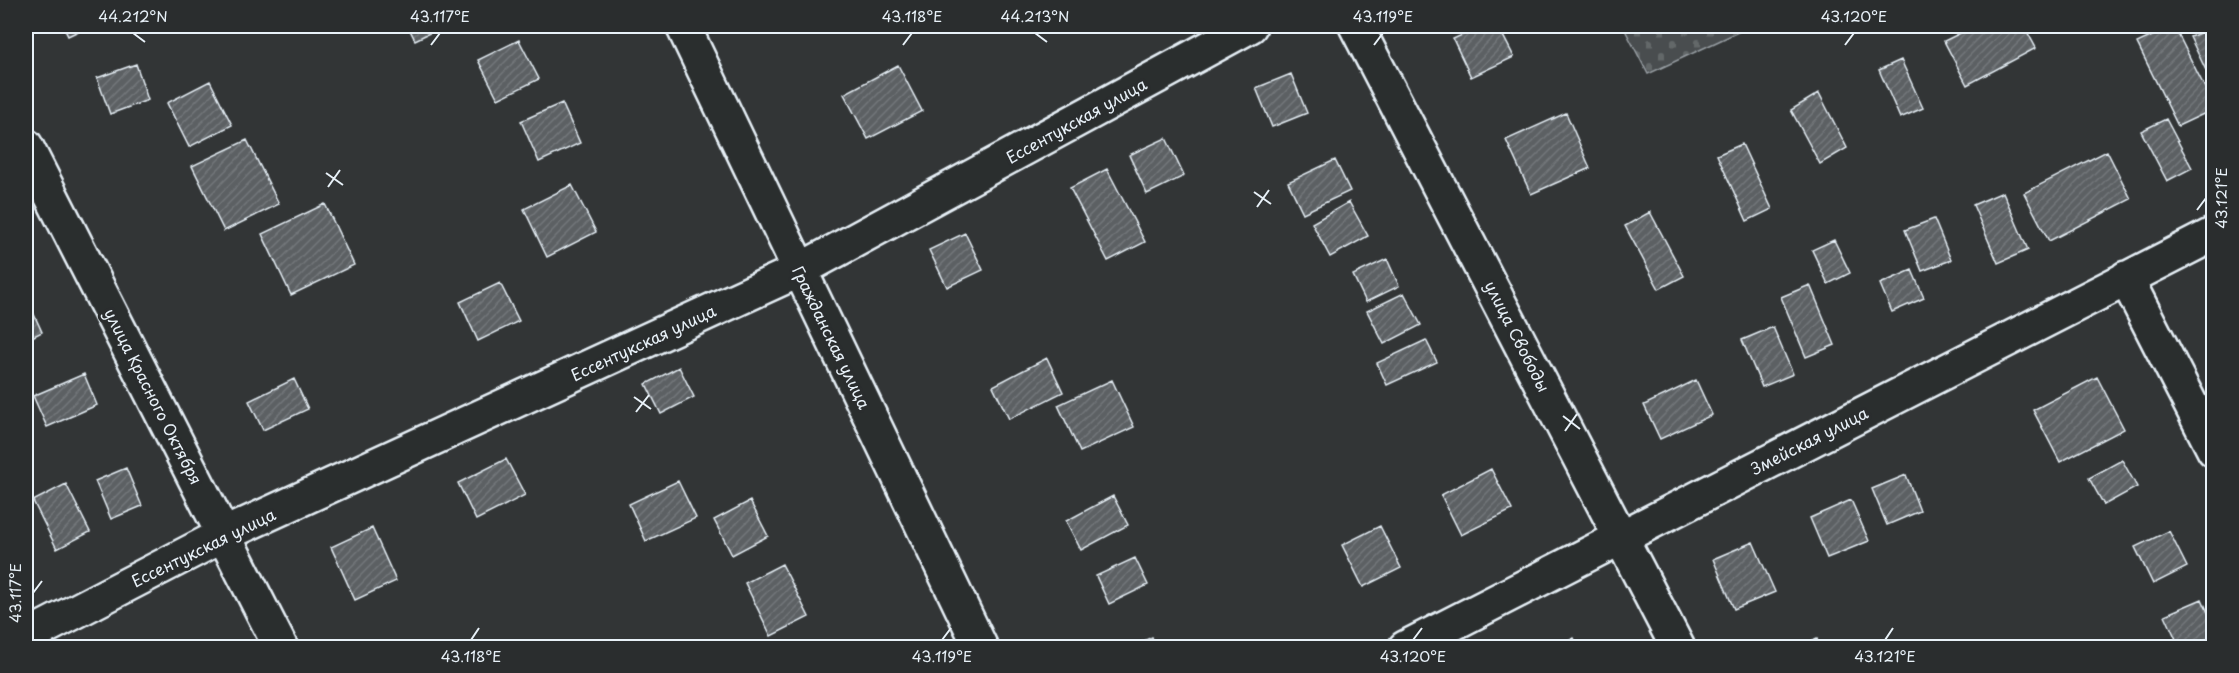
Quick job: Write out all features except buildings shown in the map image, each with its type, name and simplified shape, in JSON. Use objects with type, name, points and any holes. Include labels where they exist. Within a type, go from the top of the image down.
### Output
[{"type":"street","name":"Гражданская улица","points":[[682,26],[981,648]]},
{"type":"street","name":"Ессентукская улица","points":[[26,637],[225,534],[800,270],[1250,26]]},
{"type":"street","name":"улица Свободы","points":[[1356,26],[1678,648]]},
{"type":"street","name":"улица Красного Октября","points":[[26,146],[281,648]]},
{"type":"street","name":"Змейская улица","points":[[1405,648],[2214,234]]},
{"type":"street","points":[[2126,278],[2214,450]]},
{"type":"green space","points":[[1623,26],[1751,26],[1648,74]]}]
